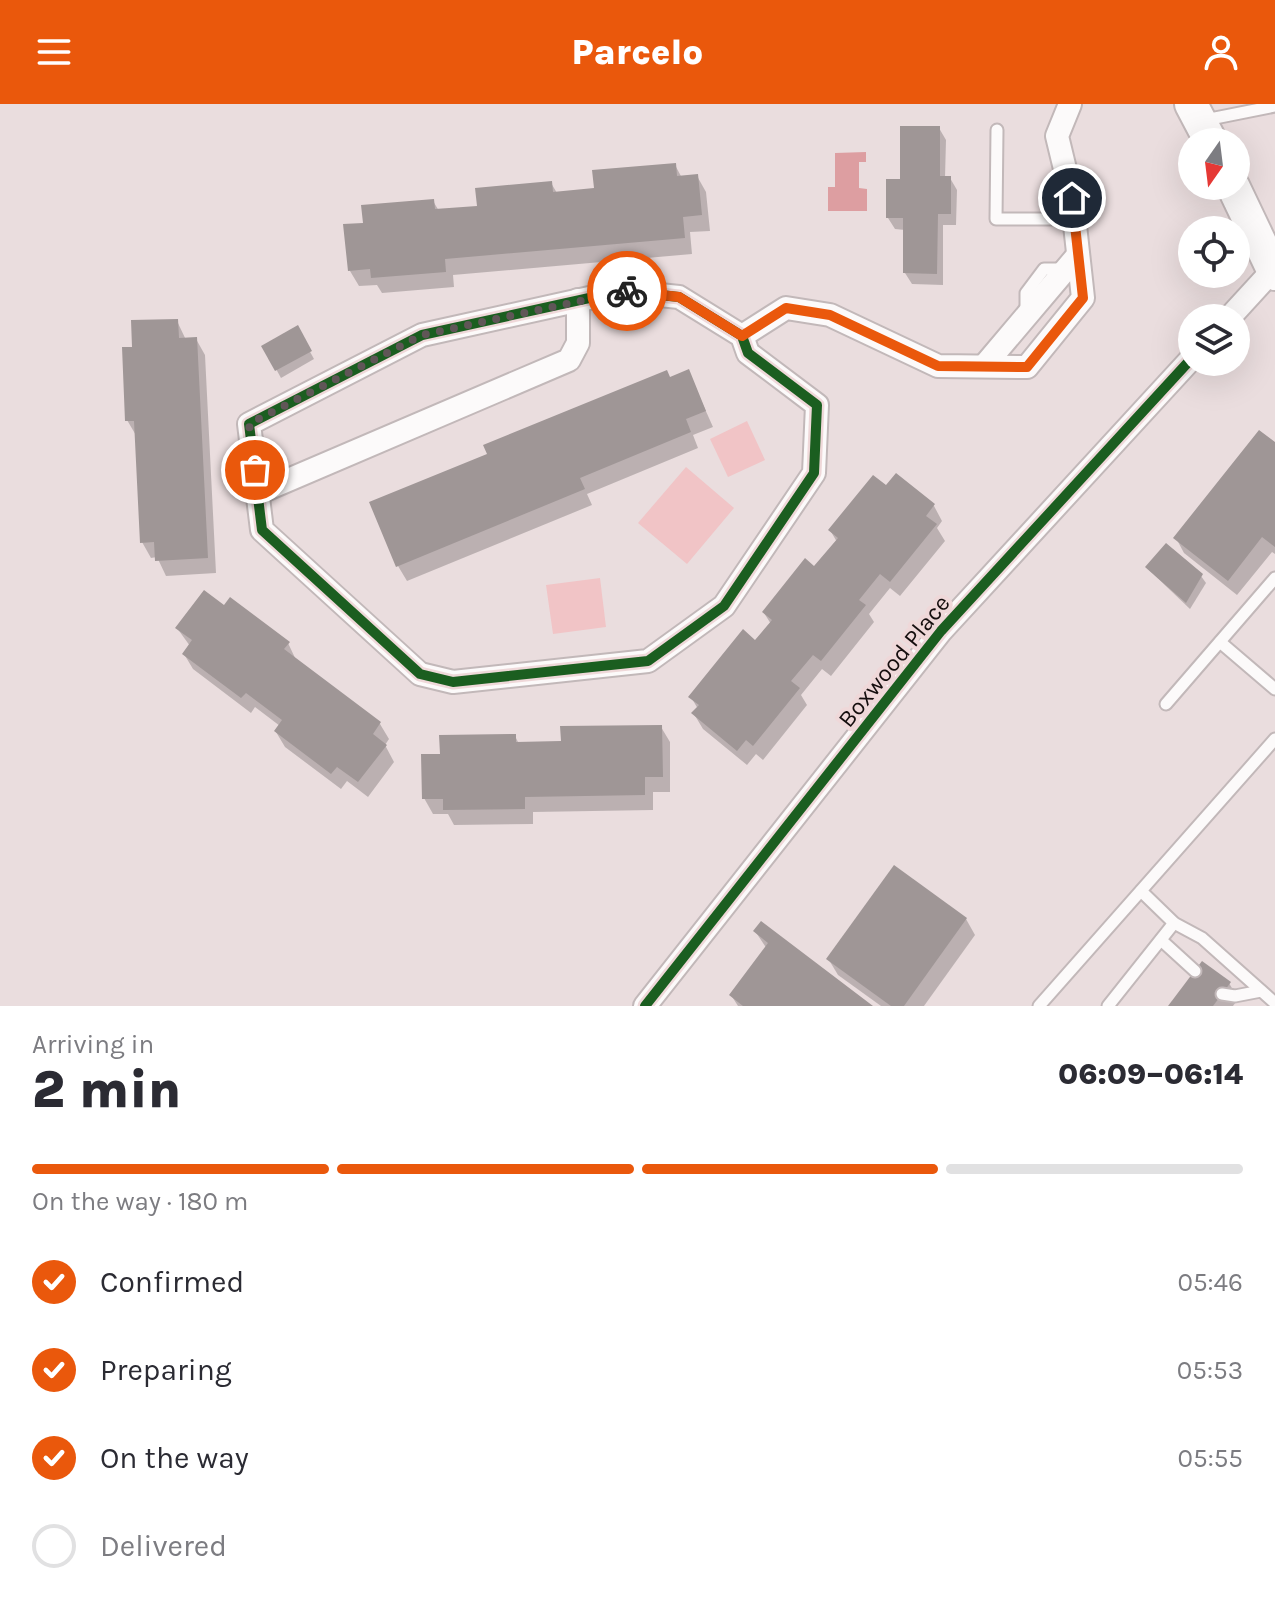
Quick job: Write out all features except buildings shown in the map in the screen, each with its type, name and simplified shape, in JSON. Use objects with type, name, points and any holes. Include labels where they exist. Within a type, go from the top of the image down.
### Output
[{"type":"street","points":[[742,336],[786,308],[830,315],[938,366],[1027,367],[1083,298],[1072,262],[1074,219],[1057,136],[1070,104]]},
{"type":"street","points":[[1240,200],[1274,272],[1243,304]]},
{"type":"street","points":[[984,366],[1072,262]]},
{"type":"street","points":[[621,291],[679,297],[742,336],[748,353],[817,405],[814,473],[724,606],[648,661],[453,682],[420,674],[262,530],[249,424],[422,335],[621,291]]},
{"type":"street","points":[[258,493],[569,360],[578,343],[578,300]]},
{"type":"street","points":[[1027,318],[1051,337]]},
{"type":"street","name":"Boxwood Place","points":[[645,1006],[941,631],[1178,373]]},
{"type":"lane","points":[[1201,122],[1275,106]]},
{"type":"lane","points":[[997,130],[996,219],[1074,219]]},
{"type":"lane","points":[[1166,704],[1275,578]]},
{"type":"lane","points":[[1220,642],[1275,689]]},
{"type":"lane","points":[[1041,1005],[1275,739]]},
{"type":"lane","points":[[1141,891],[1174,923],[1202,938],[1275,1003]]},
{"type":"lane","points":[[1108,1006],[1174,923]]},
{"type":"lane","points":[[1161,940],[1195,971]]},
{"type":"lane","points":[[1222,994],[1235,996],[1261,991]]},
{"type":"shaded area","points":[[866,152],[866,162],[859,162],[859,188],[867,189],[867,211],[828,211],[828,187],[835,187],[835,153]]},
{"type":"shaded area","points":[[747,421],[765,460],[728,477],[710,439]]},
{"type":"shaded area","points":[[686,467],[734,508],[687,564],[638,523]]},
{"type":"shaded area","points":[[600,578],[606,627],[553,634],[546,585]]},
{"type":"cycle path","points":[[621,291],[679,297],[742,336],[748,353],[817,405],[814,473],[724,606],[648,661],[453,682],[420,674],[262,530],[249,424],[422,335],[621,291]]},
{"type":"cycle path","points":[[645,1006],[941,631],[1178,373]]},
{"type":"way so far","points":[[255,470],[249,424],[422,335],[627,291]]},
{"type":"route","points":[[627,291],[679,297],[742,336],[786,308],[830,315],[938,366],[1027,367],[1083,298],[1072,198]]}]
